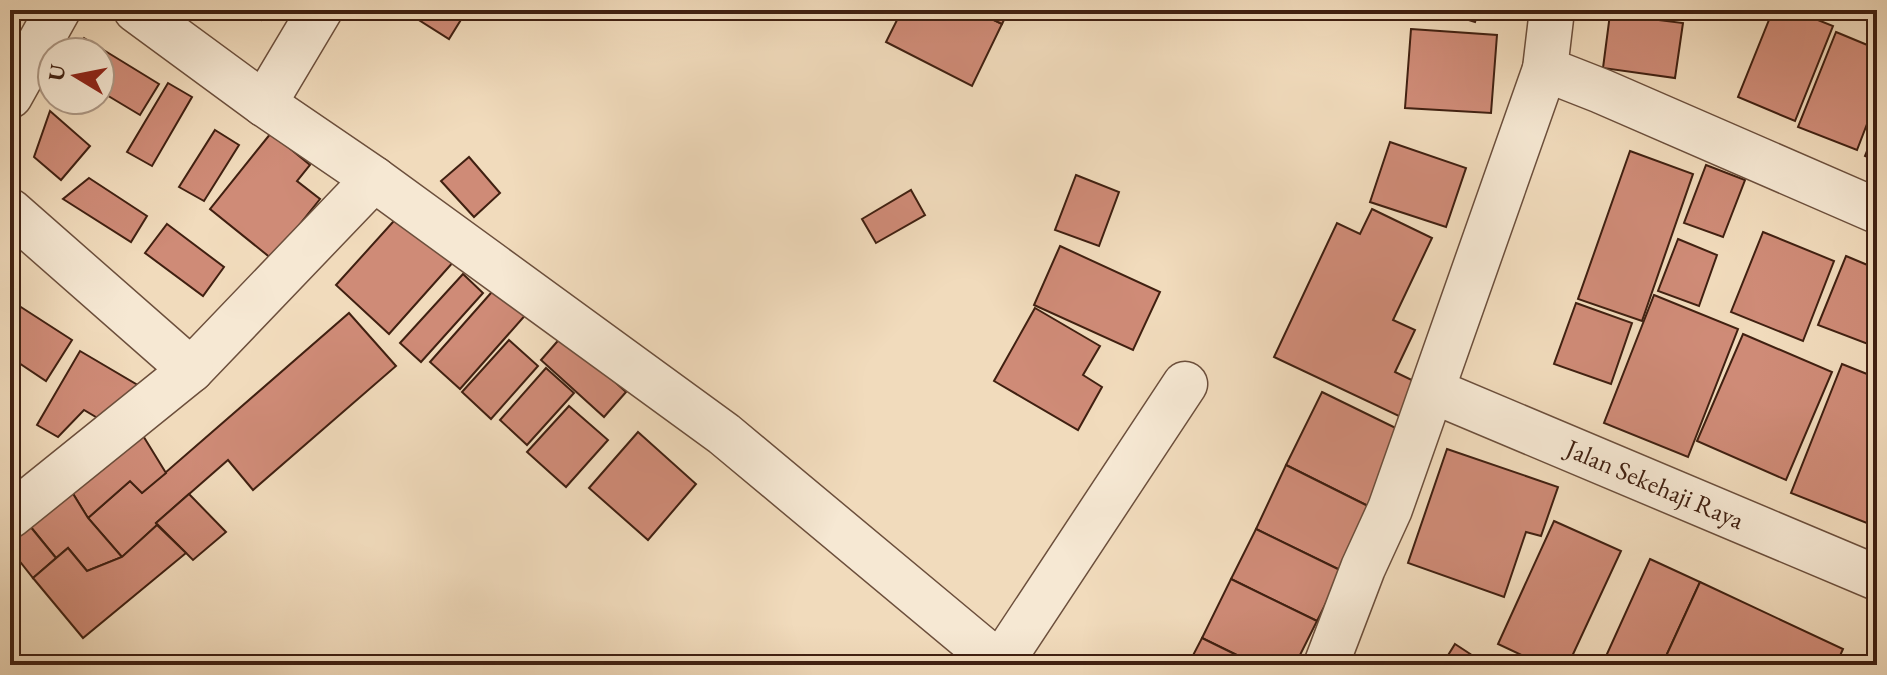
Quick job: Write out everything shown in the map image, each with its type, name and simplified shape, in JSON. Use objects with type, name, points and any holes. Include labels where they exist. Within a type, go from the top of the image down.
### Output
[{"type":"street","points":[[10,96],[58,10]]},
{"type":"street","points":[[136,10],[724,434],[1000,664],[1185,384]]},
{"type":"street","points":[[264,104],[320,10]]},
{"type":"street","points":[[1326,665],[1363,568],[1390,509],[1545,69],[1552,10]]},
{"type":"street","points":[[1545,69],[1877,211]]},
{"type":"street","points":[[10,516],[191,370],[374,179]]},
{"type":"street","points":[[10,211],[191,370]]},
{"type":"street","name":"Jalan Sekehaji Raya","points":[[1433,391],[1877,578]]},
{"type":"building","points":[[239,10],[265,10],[261,20]]},
{"type":"building","points":[[403,10],[467,10],[449,39]]},
{"type":"building","points":[[902,10],[973,10],[1002,24],[972,86],[886,42]]},
{"type":"building","points":[[973,10],[1009,10],[1002,24]]},
{"type":"building","points":[[1437,10],[1479,10],[1475,22]]},
{"type":"building","points":[[1773,10],[1793,10],[1833,26],[1795,121],[1738,97]]},
{"type":"building","points":[[1610,14],[1683,23],[1675,78],[1603,68]]},
{"type":"building","points":[[1411,29],[1497,35],[1491,113],[1405,108]]},
{"type":"building","points":[[1836,32],[1877,49],[1877,98],[1857,150],[1798,127]]},
{"type":"building","points":[[116,58],[159,84],[140,115],[116,101]]},
{"type":"building","points":[[168,83],[192,97],[152,166],[127,152]]},
{"type":"building","points":[[48,116],[56,116],[90,146],[61,180],[34,157]]},
{"type":"building","points":[[1877,126],[1877,161],[1865,156]]},
{"type":"building","points":[[215,130],[239,145],[204,201],[179,187]]},
{"type":"building","points":[[271,133],[310,165],[297,181],[320,199],[272,259],[210,209]]},
{"type":"building","points":[[1390,142],[1466,168],[1446,227],[1370,202]]},
{"type":"building","points":[[1630,151],[1693,174],[1642,321],[1578,299]]},
{"type":"building","points":[[469,157],[500,193],[474,217],[441,181]]},
{"type":"building","points":[[1706,165],[1745,180],[1723,237],[1684,223]]},
{"type":"building","points":[[1076,175],[1119,192],[1099,246],[1055,230]]},
{"type":"building","points":[[89,178],[147,216],[131,242],[63,199]]},
{"type":"building","points":[[911,190],[925,215],[876,243],[862,219]]},
{"type":"building","points":[[1372,209],[1432,238],[1393,320],[1415,330],[1395,372],[1418,383],[1403,418],[1274,357],[1337,223],[1360,234]]},
{"type":"building","points":[[402,212],[455,260],[389,334],[336,285]]},
{"type":"building","points":[[167,224],[224,267],[203,296],[145,253]]},
{"type":"building","points":[[1763,232],[1834,261],[1803,341],[1731,312]]},
{"type":"building","points":[[1678,239],[1717,255],[1699,306],[1658,291]]},
{"type":"building","points":[[1060,246],[1160,292],[1133,350],[1034,305]]},
{"type":"building","points":[[1846,256],[1877,269],[1877,322],[1868,344],[1818,325]]},
{"type":"building","points":[[463,274],[483,293],[421,362],[400,343]]},
{"type":"building","points":[[498,285],[528,312],[460,389],[430,362]]},
{"type":"building","points":[[1654,295],[1738,329],[1688,457],[1604,423]]},
{"type":"building","points":[[10,300],[72,340],[46,381],[10,357]]},
{"type":"building","points":[[1576,303],[1632,323],[1611,384],[1554,364]]},
{"type":"building","points":[[1035,308],[1100,346],[1083,375],[1102,387],[1078,430],[994,381]]},
{"type":"building","points":[[349,313],[396,366],[253,490],[228,460],[122,557],[88,518],[130,481],[142,493]]},
{"type":"building","points":[[1743,334],[1832,372],[1786,480],[1697,441]]},
{"type":"building","points":[[563,335],[626,392],[604,417],[541,360]]},
{"type":"building","points":[[509,340],[538,366],[491,419],[462,392]]},
{"type":"building","points":[[80,351],[141,387],[106,423],[84,410],[58,437],[37,425]]},
{"type":"building","points":[[1842,364],[1877,378],[1877,527],[1791,493]]},
{"type":"building","points":[[546,368],[574,393],[527,445],[500,420]]},
{"type":"building","points":[[1322,392],[1408,434],[1372,508],[1286,465]]},
{"type":"building","points":[[569,406],[608,440],[566,487],[527,452]]},
{"type":"building","points":[[638,432],[696,484],[648,540],[589,488]]},
{"type":"building","points":[[142,434],[166,473],[142,493],[130,481],[88,518],[67,484]]},
{"type":"building","points":[[1447,449],[1558,487],[1541,536],[1526,532],[1504,597],[1408,563]]},
{"type":"building","points":[[1286,465],[1372,508],[1342,571],[1256,529]]},
{"type":"building","points":[[67,484],[88,518],[122,557],[87,571],[68,548],[56,558],[25,520]]},
{"type":"building","points":[[189,494],[226,532],[193,560],[156,523]]},
{"type":"building","points":[[25,520],[56,558],[33,578],[10,549],[10,533]]},
{"type":"building","points":[[1554,521],[1621,551],[1568,665],[1543,665],[1498,644]]},
{"type":"building","points":[[157,525],[186,553],[83,638],[33,578],[68,548],[87,571],[122,557]]},
{"type":"building","points":[[1256,529],[1342,571],[1317,621],[1231,579]]},
{"type":"building","points":[[1650,559],[1700,582],[1662,665],[1602,665]]},
{"type":"building","points":[[1231,579],[1317,621],[1295,665],[1257,665],[1202,638]]},
{"type":"building","points":[[1700,582],[1843,649],[1836,665],[1662,665]]},
{"type":"building","points":[[1202,638],[1257,665],[1188,665]]},
{"type":"building","points":[[1455,644],[1487,665],[1442,665]]}]
